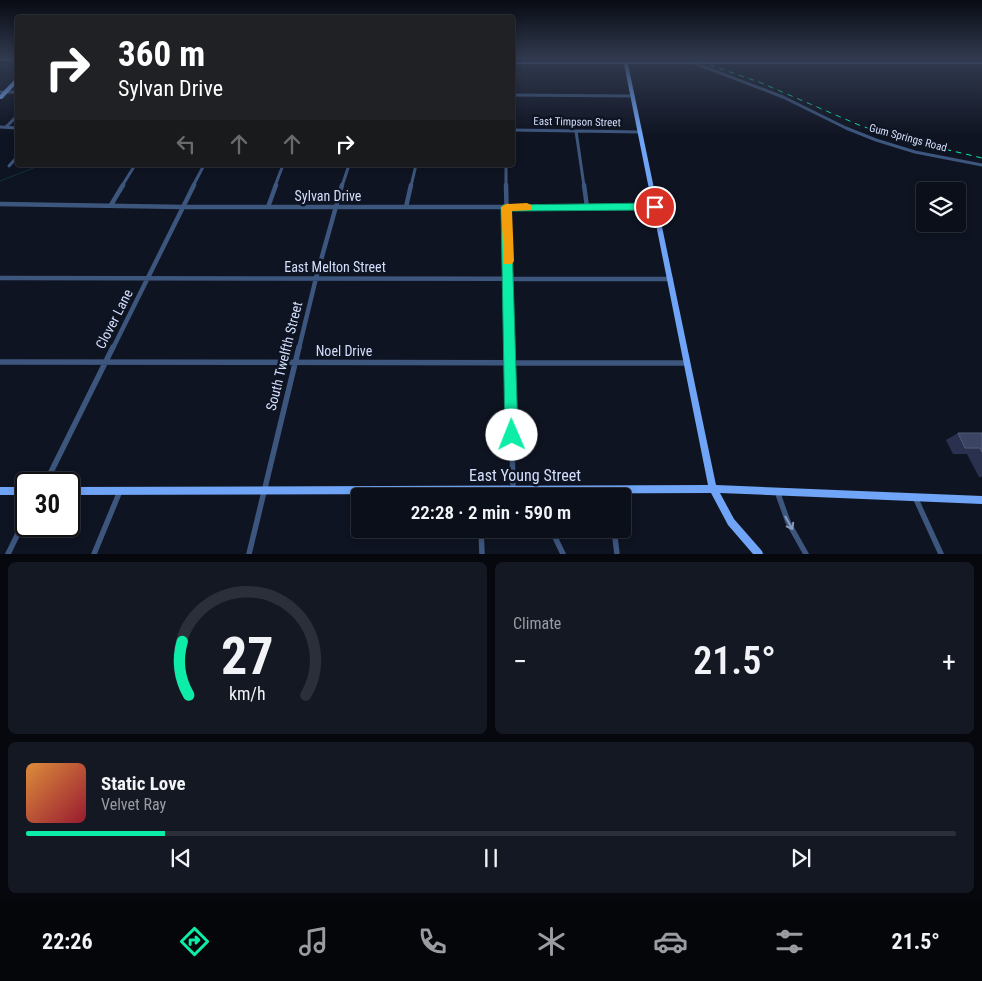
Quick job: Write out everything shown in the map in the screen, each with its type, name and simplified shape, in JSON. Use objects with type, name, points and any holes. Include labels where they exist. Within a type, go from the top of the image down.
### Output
[{"type":"street","points":[[0,98],[3,92],[13,84]]},
{"type":"street","points":[[630,84],[713,489],[731,522],[758,554]]},
{"type":"street","name":"Gum Springs Road","points":[[746,84],[783,97],[846,128],[876,140],[915,152],[982,165]]},
{"type":"street","points":[[515,95],[633,96]]},
{"type":"street","points":[[6,128],[15,119]]},
{"type":"street","points":[[0,127],[15,128]]},
{"type":"street","name":"East Timpson Street","points":[[515,130],[640,132]]},
{"type":"street","points":[[576,131],[587,207]]},
{"type":"street","points":[[9,166],[15,159]]},
{"type":"street","points":[[110,205],[134,167]]},
{"type":"street","name":"Clover Lane","points":[[51,472],[203,167]]},
{"type":"street","points":[[268,207],[282,167]]},
{"type":"street","name":"South Twelfth Street","points":[[249,554],[316,278],[347,167]]},
{"type":"street","points":[[406,207],[416,167]]},
{"type":"street","points":[[506,167],[513,488]]},
{"type":"street","name":"Sylvan Drive","points":[[0,204],[184,207],[655,207]]},
{"type":"street","name":"East Melton Street","points":[[0,278],[671,279]]},
{"type":"street","name":"Noel Drive","points":[[0,362],[688,363]]},
{"type":"street","name":"East Young Street","points":[[631,492],[713,489],[982,500]]},
{"type":"street","points":[[0,491],[15,491]]},
{"type":"street","name":"East Young Street","points":[[80,491],[351,492]]},
{"type":"street","points":[[94,554],[120,491]]},
{"type":"street","points":[[777,491],[788,522],[806,554]]},
{"type":"street","points":[[915,498],[941,554]]},
{"type":"street","points":[[8,554],[16,537]]},
{"type":"street","points":[[481,538],[482,554]]},
{"type":"street","points":[[555,538],[563,554]]},
{"type":"street","points":[[615,538],[617,554]]},
{"type":"building","points":[[958,433],[982,433],[982,452],[980,448],[965,448]]},
{"type":"waterway","points":[[0,181],[36,167]]},
{"type":"railway","points":[[763,84],[859,125],[890,136],[982,158]]},
{"type":"slow traffic","points":[[508,261],[506,207],[527,207]]},
{"type":"route","points":[[512,435],[506,207],[655,207]]}]
